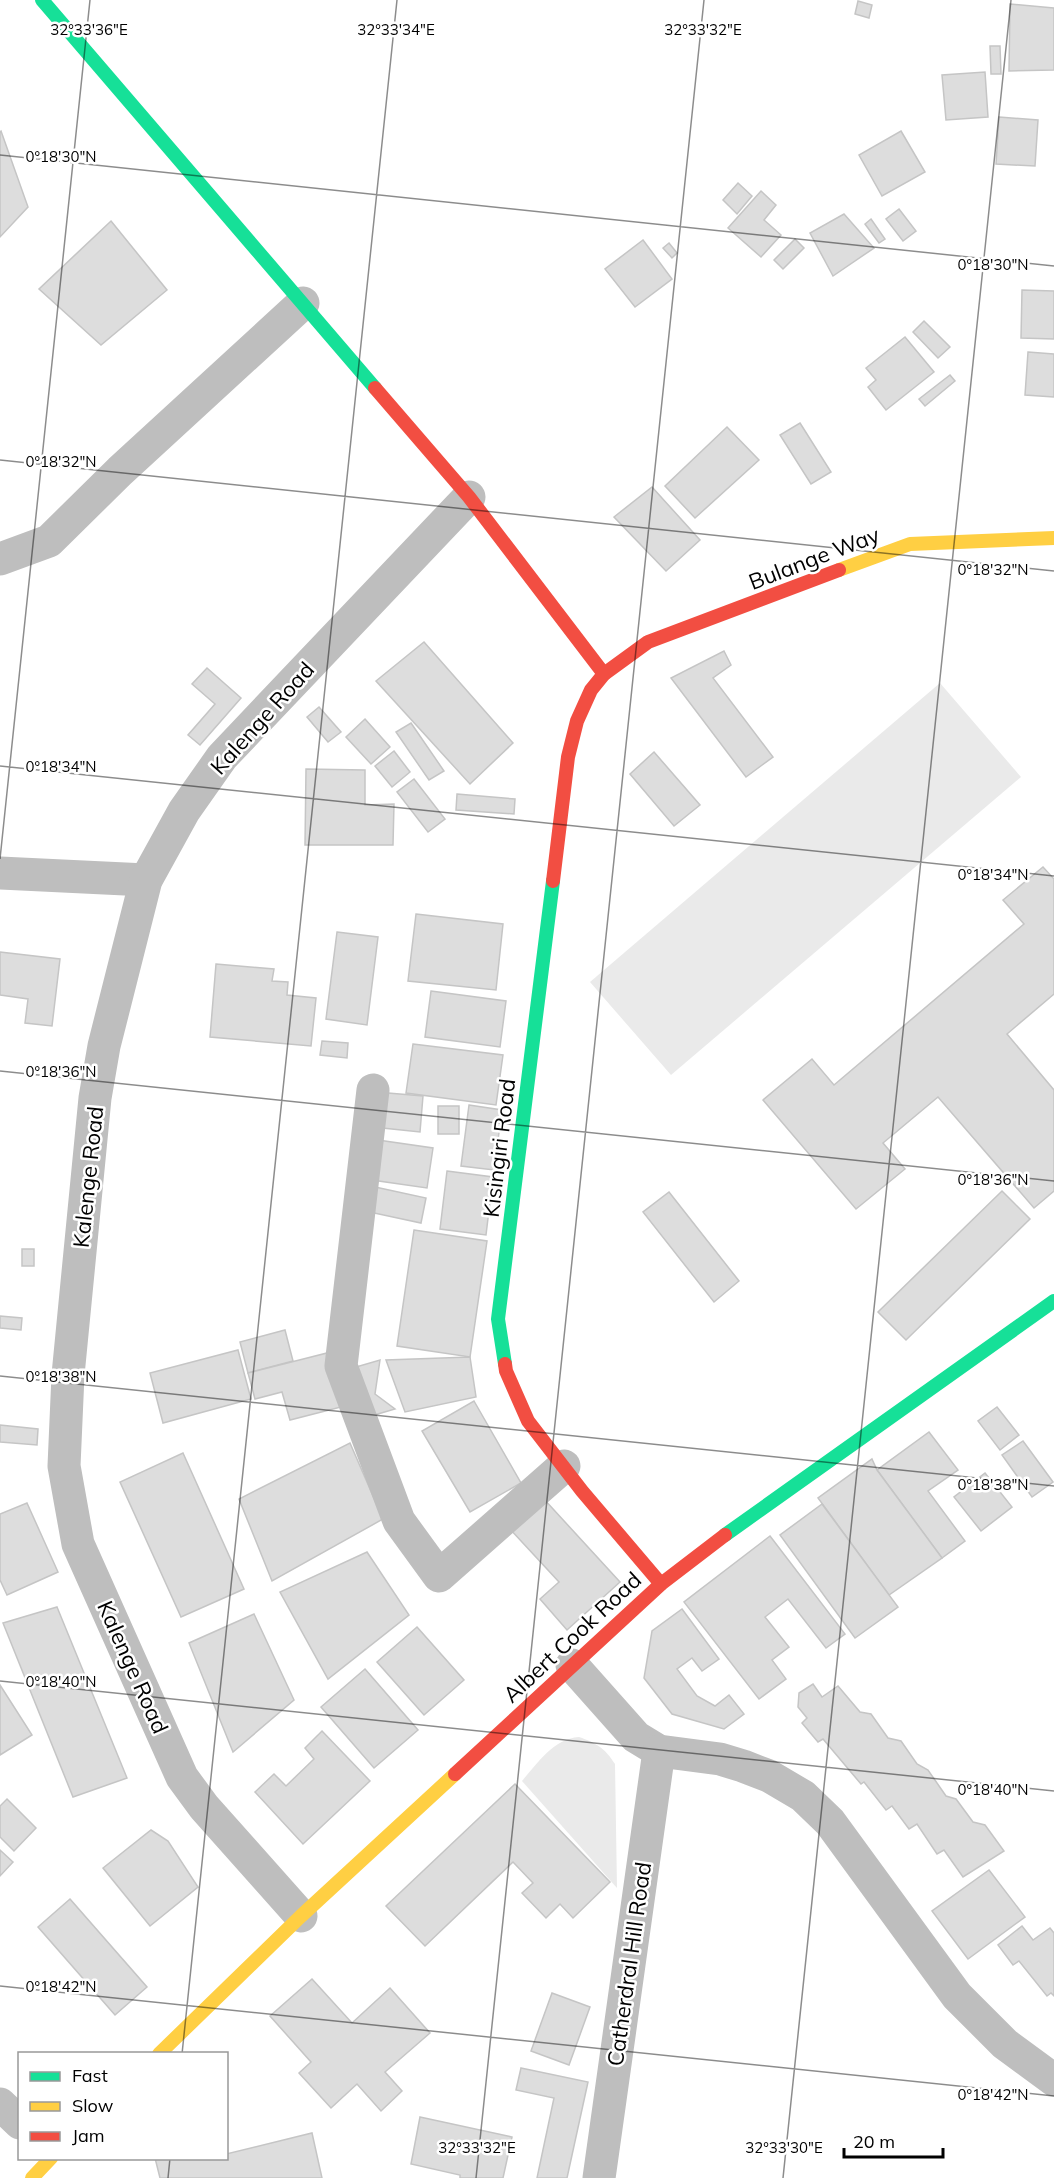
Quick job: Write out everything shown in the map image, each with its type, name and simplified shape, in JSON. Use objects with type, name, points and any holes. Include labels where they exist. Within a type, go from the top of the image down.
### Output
[{"type":"main road","points":[[42,0],[469,497],[604,674]]},
{"type":"main road","name":"Bulange Way","points":[[604,674],[648,642],[910,544],[1054,538]]},
{"type":"main road","name":"Kisingiri Road","points":[[604,674],[591,690],[577,721],[568,758],[498,1319],[506,1371],[528,1421],[661,1584]]},
{"type":"main road","name":"Albert Cook Road","points":[[161,2052],[301,1916],[661,1584],[734,1528],[1054,1301]]},
{"type":"main road","points":[[32,2178],[49,2160]]},
{"type":"street","points":[[0,559],[49,542],[120,471],[303,303]]},
{"type":"street","name":"Kalenge Road","points":[[301,1916],[204,1807],[182,1776],[78,1544],[64,1466],[68,1375],[95,1098],[104,1046],[146,880],[183,812],[222,757],[469,497]]},
{"type":"street","points":[[0,873],[146,880]]},
{"type":"street","points":[[373,1090],[341,1366],[399,1521],[439,1576],[564,1466]]},
{"type":"street","points":[[572,1665],[636,1737],[659,1751],[720,1760],[743,1766],[769,1776],[803,1796],[830,1822],[957,1996],[1005,2044],[1054,2080]]},
{"type":"street","name":"Catherdral Hill Road","points":[[599,2178],[659,1751]]},
{"type":"street","points":[[0,2104],[18,2121]]},
{"type":"shaded area","points":[[940,683],[1021,777],[671,1075],[590,982]]},
{"type":"shaded area","points":[[579,1737],[600,1747],[615,1764],[617,1888],[522,1781],[554,1747],[561,1742]]},
{"type":"building","points":[[858,1],[872,5],[869,18],[855,14]]},
{"type":"building","points":[[1010,4],[1054,8],[1054,70],[1009,71]]},
{"type":"building","points":[[990,46],[1000,46],[1001,74],[991,74]]},
{"type":"building","points":[[985,72],[988,117],[946,120],[942,75]]},
{"type":"building","points":[[999,117],[1038,120],[1035,166],[996,164]]},
{"type":"building","points":[[901,131],[925,172],[882,196],[859,155]]},
{"type":"building","points":[[0,132],[28,207],[0,237]]},
{"type":"building","points":[[738,183],[752,196],[737,214],[723,200]]},
{"type":"building","points":[[761,191],[776,205],[764,220],[781,235],[761,257],[728,228]]},
{"type":"building","points":[[899,209],[916,231],[903,241],[886,219]]},
{"type":"building","points":[[844,214],[874,248],[833,276],[810,233]]},
{"type":"building","points":[[871,219],[885,239],[879,243],[865,224]]},
{"type":"building","points":[[111,221],[167,290],[101,345],[39,289]]},
{"type":"building","points":[[795,239],[804,248],[783,269],[774,260]]},
{"type":"building","points":[[643,240],[672,279],[635,307],[605,269]]},
{"type":"building","points":[[669,243],[677,253],[672,258],[663,248]]},
{"type":"building","points":[[1022,290],[1054,291],[1054,339],[1021,338]]},
{"type":"building","points":[[924,321],[950,347],[938,358],[913,332]]},
{"type":"building","points":[[905,337],[934,372],[886,410],[868,387],[876,380],[866,368]]},
{"type":"building","points":[[1028,352],[1054,354],[1054,397],[1025,395]]},
{"type":"building","points":[[950,375],[955,381],[925,406],[919,399]]},
{"type":"building","points":[[800,423],[831,472],[811,484],[780,435]]},
{"type":"building","points":[[727,427],[759,460],[695,518],[665,486]]},
{"type":"building","points":[[652,487],[700,540],[666,571],[614,517]]},
{"type":"building","points":[[424,642],[513,743],[470,784],[376,681]]},
{"type":"building","points":[[724,651],[731,665],[713,678],[773,757],[746,777],[671,678]]},
{"type":"building","points":[[207,668],[241,698],[200,745],[188,735],[215,704],[192,684]]},
{"type":"building","points":[[319,707],[341,732],[328,742],[307,717]]},
{"type":"building","points":[[365,719],[390,747],[371,764],[346,737]]},
{"type":"building","points":[[411,723],[444,771],[429,780],[396,732]]},
{"type":"building","points":[[394,751],[410,772],[392,787],[375,766]]},
{"type":"building","points":[[654,752],[700,805],[674,826],[630,774]]},
{"type":"building","points":[[306,769],[365,770],[365,805],[394,804],[393,845],[305,845]]},
{"type":"building","points":[[414,779],[445,819],[428,832],[397,792]]},
{"type":"building","points":[[457,794],[515,799],[514,814],[456,810]]},
{"type":"building","points":[[1043,867],[1054,879],[1054,994],[1007,1034],[1054,1090],[1054,1191],[1034,1208],[938,1097],[883,1143],[905,1169],[856,1209],[763,1100],[812,1059],[834,1085],[1024,924],[1003,900]]},
{"type":"building","points":[[416,914],[503,924],[496,990],[408,981]]},
{"type":"building","points":[[337,932],[378,937],[367,1025],[326,1019]]},
{"type":"building","points":[[0,952],[60,959],[52,1026],[25,1023],[28,999],[0,995]]},
{"type":"building","points":[[216,964],[274,969],[272,981],[288,982],[287,995],[316,998],[311,1046],[210,1037]]},
{"type":"building","points":[[431,991],[506,1001],[500,1047],[425,1037]]},
{"type":"building","points":[[322,1041],[348,1043],[347,1058],[320,1055]]},
{"type":"building","points":[[413,1044],[503,1055],[496,1105],[406,1093]]},
{"type":"building","points":[[376,1092],[423,1096],[420,1132],[373,1127]]},
{"type":"building","points":[[469,1105],[502,1110],[494,1170],[461,1166]]},
{"type":"building","points":[[438,1106],[459,1106],[459,1134],[438,1134]]},
{"type":"building","points":[[371,1139],[433,1148],[427,1188],[365,1179]]},
{"type":"building","points":[[447,1171],[493,1177],[486,1235],[440,1229]]},
{"type":"building","points":[[366,1185],[426,1198],[421,1223],[360,1210]]},
{"type":"building","points":[[1002,1191],[1030,1219],[906,1340],[878,1312]]},
{"type":"building","points":[[669,1192],[739,1281],[714,1302],[643,1212]]},
{"type":"building","points":[[414,1230],[487,1241],[470,1357],[397,1346]]},
{"type":"building","points":[[22,1249],[34,1249],[34,1266],[22,1266]]},
{"type":"building","points":[[0,1316],[22,1318],[21,1330],[0,1328]]},
{"type":"building","points":[[285,1330],[293,1361],[248,1373],[240,1342]]},
{"type":"building","points":[[238,1350],[251,1399],[163,1423],[150,1373]]},
{"type":"building","points":[[327,1353],[341,1407],[290,1420],[282,1392],[255,1399],[248,1373]]},
{"type":"building","points":[[470,1357],[476,1397],[405,1412],[386,1360]]},
{"type":"building","points":[[380,1360],[375,1394],[395,1409],[371,1416],[356,1367]]},
{"type":"building","points":[[474,1401],[521,1483],[470,1512],[422,1431]]},
{"type":"building","points":[[997,1407],[1019,1435],[1000,1450],[978,1421]]},
{"type":"building","points":[[0,1425],[38,1429],[37,1445],[0,1442]]},
{"type":"building","points":[[929,1432],[958,1470],[928,1491],[965,1541],[942,1558],[877,1470]]},
{"type":"building","points":[[1023,1441],[1053,1482],[1032,1497],[1002,1455]]},
{"type":"building","points":[[350,1443],[383,1519],[272,1581],[239,1499]]},
{"type":"building","points":[[183,1453],[244,1589],[181,1617],[120,1482]]},
{"type":"building","points":[[872,1459],[877,1470],[942,1558],[889,1595],[818,1498]]},
{"type":"building","points":[[985,1473],[1012,1507],[981,1531],[954,1497]]},
{"type":"building","points":[[543,1498],[620,1582],[567,1630],[540,1599],[559,1582],[509,1528]]},
{"type":"building","points":[[27,1503],[58,1572],[7,1595],[0,1580],[0,1514]]},
{"type":"building","points":[[822,1504],[898,1607],[855,1638],[780,1535]]},
{"type":"building","points":[[770,1536],[845,1634],[826,1648],[788,1599],[765,1617],[789,1647],[772,1660],[786,1679],[759,1699],[684,1602]]},
{"type":"building","points":[[367,1552],[409,1615],[328,1679],[280,1592]]},
{"type":"building","points":[[57,1607],[127,1778],[73,1797],[3,1623]]},
{"type":"building","points":[[682,1609],[719,1659],[702,1671],[692,1658],[677,1669],[697,1696],[715,1706],[729,1695],[744,1714],[724,1729],[672,1714],[644,1678],[652,1631]]},
{"type":"building","points":[[254,1614],[294,1700],[233,1752],[189,1643]]},
{"type":"building","points":[[417,1627],[464,1680],[424,1715],[377,1662]]},
{"type":"building","points":[[365,1669],[418,1730],[374,1768],[321,1707]]},
{"type":"building","points":[[813,1684],[822,1697],[838,1686],[860,1712],[871,1714],[888,1738],[901,1741],[917,1764],[928,1770],[946,1796],[956,1799],[973,1822],[985,1825],[1004,1851],[963,1877],[944,1850],[937,1854],[917,1824],[909,1829],[892,1806],[886,1810],[864,1782],[861,1784],[823,1739],[818,1742],[802,1723],[807,1718],[798,1707],[799,1693]]},
{"type":"building","points":[[0,1685],[32,1735],[0,1755]]},
{"type":"building","points":[[322,1731],[370,1781],[303,1844],[255,1792],[274,1774],[286,1786],[314,1759],[305,1748]]},
{"type":"building","points":[[515,1784],[610,1882],[573,1918],[560,1904],[546,1918],[522,1893],[533,1883],[513,1862],[425,1946],[386,1906]]},
{"type":"building","points":[[7,1799],[36,1828],[14,1851],[0,1837],[0,1806]]},
{"type":"building","points":[[151,1830],[168,1841],[198,1887],[150,1926],[103,1868]]},
{"type":"building","points":[[0,1850],[13,1862],[0,1876]]},
{"type":"building","points":[[989,1870],[1025,1917],[968,1959],[932,1911]]},
{"type":"building","points":[[70,1899],[147,1987],[115,2015],[38,1927]]},
{"type":"building","points":[[1022,1926],[1033,1940],[1050,1928],[1054,1933],[1054,1996],[1051,1993],[1047,1996],[1019,1961],[1013,1965],[998,1945]]},
{"type":"building","points":[[312,1979],[352,2023],[390,1988],[430,2033],[385,2072],[402,2091],[381,2111],[357,2084],[331,2108],[299,2073],[311,2062],[270,2016]]},
{"type":"building","points":[[552,1993],[590,2007],[569,2065],[531,2051]]},
{"type":"building","points":[[521,2068],[588,2082],[567,2178],[537,2178],[554,2098],[516,2090]]},
{"type":"building","points":[[420,2117],[512,2137],[503,2178],[460,2178],[460,2175],[411,2164]]},
{"type":"building","points":[[312,2133],[322,2178],[160,2178],[156,2160],[228,2160],[228,2154]]},
{"type":"traffic: fast","points":[[42,0],[375,388]]},
{"type":"traffic: fast","points":[[505,1364],[498,1319],[553,881]]},
{"type":"traffic: fast","points":[[725,1535],[1054,1301]]},
{"type":"traffic: slow","points":[[839,570],[910,544],[1054,538]]},
{"type":"traffic: slow","points":[[161,2052],[301,1916],[455,1774]]},
{"type":"traffic: slow","points":[[32,2178],[49,2160]]},
{"type":"traffic: jam","points":[[375,388],[469,497],[604,674]]},
{"type":"traffic: jam","points":[[553,881],[568,757],[577,721],[591,690],[604,674],[648,642],[839,570]]},
{"type":"traffic: jam","points":[[505,1364],[528,1421],[582,1491],[661,1584]]},
{"type":"traffic: jam","points":[[455,1774],[661,1584],[725,1535]]}]
